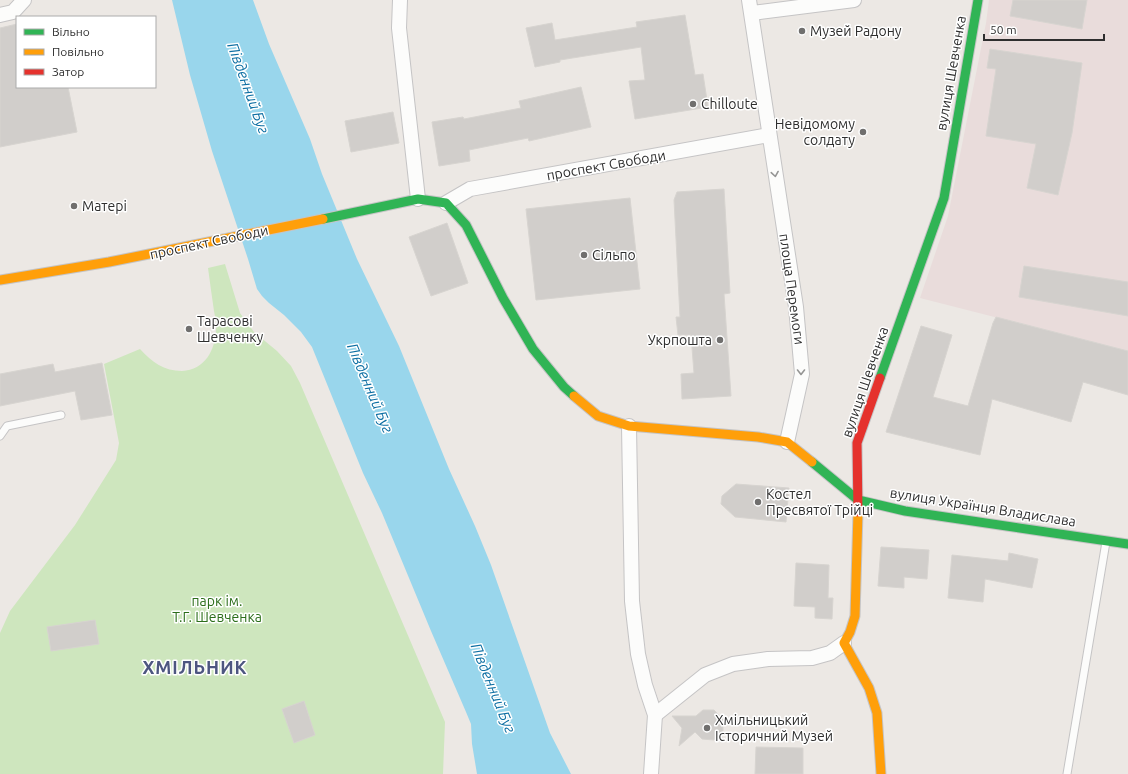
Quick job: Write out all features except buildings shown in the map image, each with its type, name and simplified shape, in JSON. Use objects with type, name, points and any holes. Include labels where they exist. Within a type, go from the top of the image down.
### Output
[{"type":"main road","name":"вулиця Шевченка","points":[[844,643],[850,632],[855,616],[858,500],[857,443],[944,198],[978,0]]},
{"type":"main road","points":[[418,199],[446,203]]},
{"type":"main road","name":"проспект Свободи","points":[[0,280],[109,262],[204,244],[418,199]]},
{"type":"main road","name":"вулиця Українця Владислава","points":[[446,203],[466,225],[503,298],[533,349],[564,387],[598,416],[629,426],[758,437],[787,442],[858,500],[905,511],[1051,532],[1106,542],[1128,544]]},
{"type":"main road","points":[[844,643],[870,688],[877,713],[881,774]]},
{"type":"street","points":[[0,15],[13,12],[24,0]]},
{"type":"street","points":[[400,0],[399,28],[418,199]]},
{"type":"street","points":[[751,6],[854,0]]},
{"type":"street","name":"площа Перемоги","points":[[751,6],[769,135],[796,307],[802,374],[787,442]]},
{"type":"street","name":"проспект Свободи","points":[[446,203],[470,189],[769,135]]},
{"type":"street","points":[[629,426],[632,601],[638,654],[645,685],[655,715],[651,774]]},
{"type":"street","points":[[655,715],[705,675],[733,664],[768,659],[812,658],[830,653],[844,643]]},
{"type":"lane","points":[[0,436],[7,426],[61,415]]},
{"type":"lane","points":[[1067,774],[1106,542]]},
{"type":"shaded area","points":[[989,0],[1128,0],[1128,351],[920,298],[948,216],[986,23]]},
{"type":"green space","name":"парк ім. Т.Г. Шевченка","points":[[225,264],[240,313],[254,332],[277,351],[291,366],[300,383],[445,722],[443,774],[0,774],[0,633],[10,611],[75,525],[116,460],[119,443],[104,364],[140,349],[154,362],[176,371],[190,370],[203,363],[214,345],[216,328],[208,268]]},
{"type":"water","name":"Південний Буг","points":[[172,0],[253,0],[269,44],[310,139],[322,174],[357,259],[399,346],[449,469],[475,526],[491,565],[550,733],[571,774],[477,774],[472,744],[471,724],[382,513],[363,473],[312,347],[301,332],[269,303],[257,289],[212,151],[190,75]]},
{"type":"traffic: fast","points":[[880,378],[944,198],[978,0]]},
{"type":"traffic: fast","points":[[323,219],[418,199],[446,203],[466,225],[503,298],[533,349],[564,387],[574,396]]},
{"type":"traffic: fast","points":[[812,462],[858,500],[905,511],[1128,544]]},
{"type":"traffic: slow","points":[[0,280],[109,262],[323,219]]},
{"type":"traffic: slow","points":[[574,396],[598,416],[629,426],[758,437],[787,442],[812,462]]},
{"type":"traffic: slow","points":[[858,512],[855,616],[850,632],[844,643],[869,688],[877,713],[881,774]]},
{"type":"traffic: jam","points":[[858,512],[857,443],[880,378]]},
{"type":"place","name":"Музей Радону","points":[[802,31]]},
{"type":"place","name":"Chilloute","points":[[693,104]]},
{"type":"place","name":"Невідомому солдату","points":[[863,132]]},
{"type":"place","name":"Матері","points":[[74,206]]},
{"type":"place","name":"Сільпо","points":[[584,255]]},
{"type":"place","name":"Тарасові Шевченку","points":[[189,329]]},
{"type":"place","name":"Укрпошта","points":[[720,340]]},
{"type":"place","name":"Костел Пресвятої Трійці","points":[[758,502]]},
{"type":"place","name":"Хмільницький Історичний Музей","points":[[707,728]]},
{"type":"district","name":"ХМІЛЬНИК","points":[[195,668]]}]
